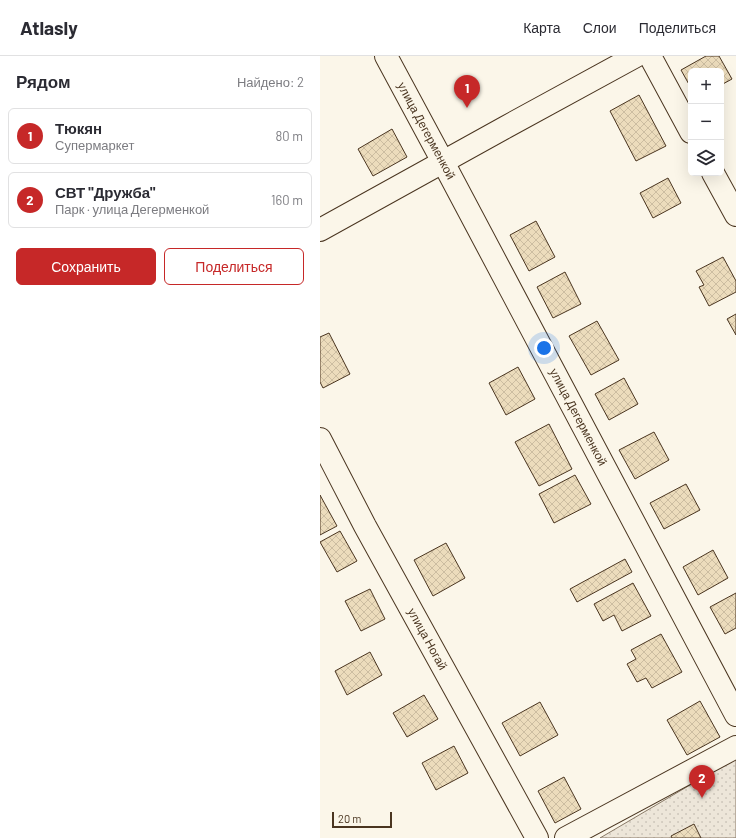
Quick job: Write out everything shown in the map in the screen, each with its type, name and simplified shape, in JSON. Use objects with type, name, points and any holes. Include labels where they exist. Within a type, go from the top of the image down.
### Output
[{"type":"street","name":"улица Дегерменкой","points":[[386,56],[736,715]]},
{"type":"street","points":[[320,230],[636,56]]},
{"type":"street","points":[[650,56],[688,126]]},
{"type":"street","points":[[716,176],[736,215]]},
{"type":"street","name":"улица Ногай","points":[[320,439],[537,838]]},
{"type":"street","points":[[566,838],[736,747]]},
{"type":"shaded area","points":[[736,758],[736,838],[600,838]]},
{"type":"building","points":[[706,56],[719,56],[732,79],[724,83],[724,68],[688,68],[688,83],[681,70]]},
{"type":"building","points":[[639,95],[666,146],[636,161],[610,111]]},
{"type":"building","points":[[392,129],[407,157],[373,176],[358,149]]},
{"type":"building","points":[[668,178],[681,203],[653,218],[640,193]]},
{"type":"building","points":[[536,221],[555,257],[529,271],[510,235]]},
{"type":"building","points":[[723,257],[736,281],[736,292],[709,306],[699,287],[704,285],[696,271]]},
{"type":"building","points":[[565,272],[581,304],[553,318],[537,287]]},
{"type":"building","points":[[736,314],[736,335],[727,319]]},
{"type":"building","points":[[597,321],[619,360],[591,375],[569,336]]},
{"type":"building","points":[[329,333],[350,374],[323,388],[320,382],[320,337]]},
{"type":"building","points":[[518,367],[535,399],[506,415],[489,383]]},
{"type":"building","points":[[624,378],[638,404],[609,420],[595,394]]},
{"type":"building","points":[[549,424],[572,469],[539,486],[515,442]]},
{"type":"building","points":[[654,432],[669,460],[635,479],[619,450]]},
{"type":"building","points":[[575,475],[591,504],[554,523],[539,494]]},
{"type":"building","points":[[686,484],[700,510],[664,529],[650,503]]},
{"type":"building","points":[[320,495],[337,526],[320,535]]},
{"type":"building","points":[[340,531],[357,561],[337,572],[320,542]]},
{"type":"building","points":[[446,543],[465,578],[433,596],[414,560]]},
{"type":"building","points":[[713,550],[728,578],[698,595],[683,567]]},
{"type":"building","points":[[625,559],[632,572],[577,602],[570,589]]},
{"type":"building","points":[[633,583],[651,616],[622,631],[614,615],[603,621],[594,604]]},
{"type":"building","points":[[370,589],[385,619],[361,631],[345,601]]},
{"type":"building","points":[[736,593],[736,628],[725,634],[710,607]]},
{"type":"building","points":[[661,634],[682,672],[652,688],[646,678],[637,682],[627,664],[636,659],[631,650]]},
{"type":"building","points":[[370,652],[382,675],[347,695],[335,671]]},
{"type":"building","points":[[424,695],[438,719],[407,737],[393,713]]},
{"type":"building","points":[[700,701],[720,737],[687,755],[667,720]]},
{"type":"building","points":[[540,702],[558,735],[520,756],[502,723]]},
{"type":"building","points":[[454,746],[468,773],[436,790],[422,763]]},
{"type":"building","points":[[564,777],[581,809],[555,823],[538,791]]},
{"type":"building","points":[[694,824],[701,838],[672,838],[671,836]]},
{"type":"place","name":"Тюкян","points":[[467,108]]},
{"type":"place","name":"СВТ \"Дружба\"","points":[[702,798]]}]
